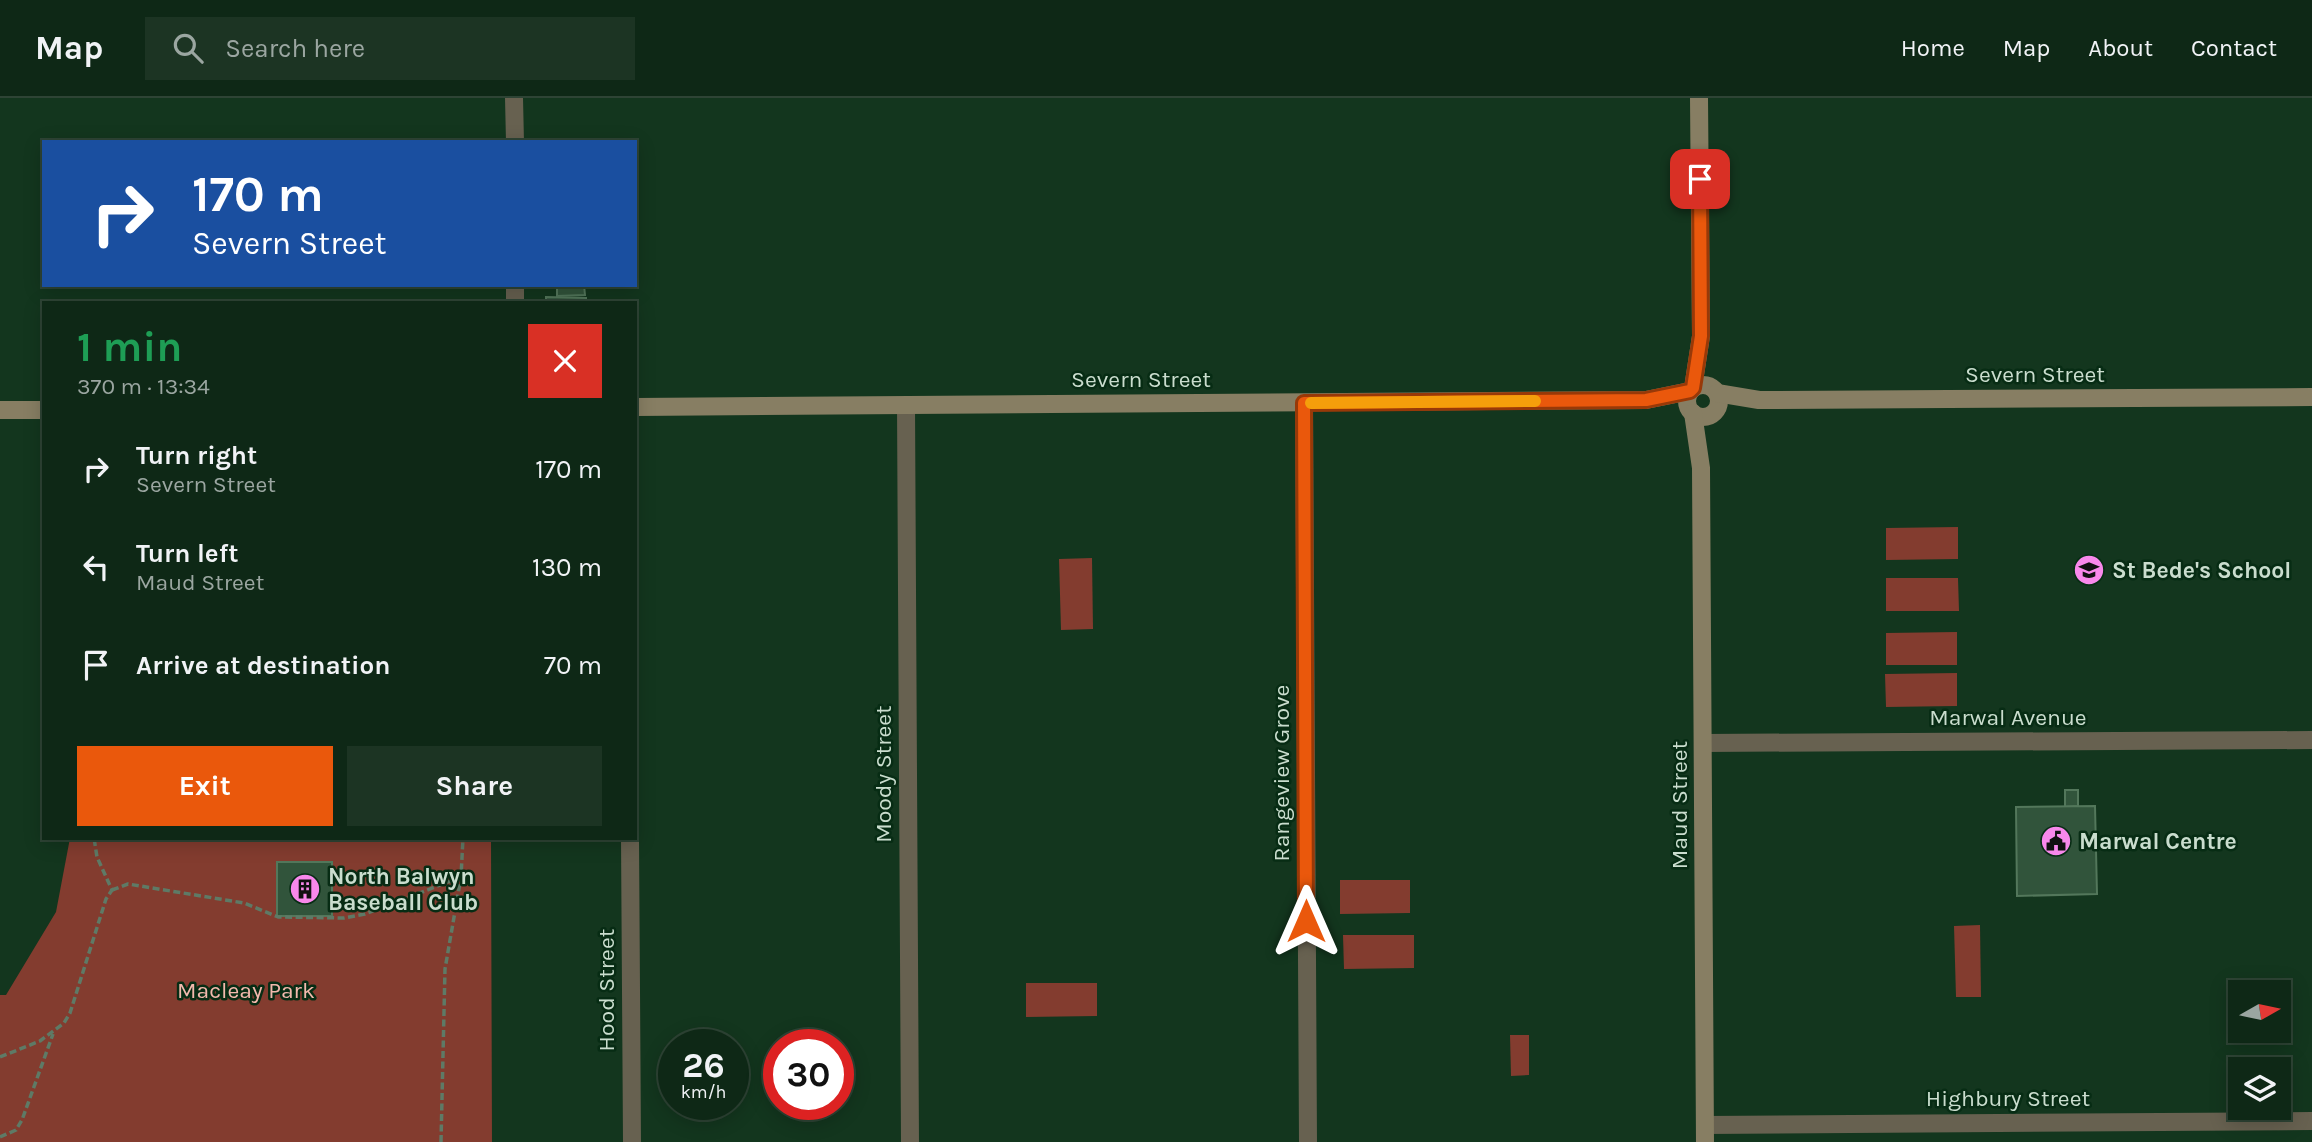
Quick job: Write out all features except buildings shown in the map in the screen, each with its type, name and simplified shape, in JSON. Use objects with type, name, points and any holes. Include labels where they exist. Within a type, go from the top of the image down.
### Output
[{"type":"street","points":[[514,98],[514,140]]},
{"type":"street","name":"Maud Street","points":[[1692,389],[1701,336],[1700,99]]},
{"type":"street","name":"Maud Street","points":[[1701,336],[1714,401],[1701,468]]},
{"type":"street","points":[[1703,384],[1714,401],[1703,417],[1691,412],[1687,400],[1692,389],[1703,384]]},
{"type":"street","name":"Severn Street","points":[[637,407],[1646,400],[1692,389]]},
{"type":"street","name":"Severn Street","points":[[1714,401],[2312,397]]},
{"type":"street","name":"Severn Street","points":[[1646,400],[1691,412]]},
{"type":"street","name":"Rangeview Grove","points":[[1304,403],[1308,1142]]},
{"type":"street","name":"Moody Street","points":[[906,405],[910,1142]]},
{"type":"street","points":[[0,410],[42,410]]},
{"type":"street","name":"Maud Street","points":[[1691,412],[1701,468],[1705,1133]]},
{"type":"street","name":"Marwal Avenue","points":[[1703,743],[2312,740]]},
{"type":"street","name":"Hood Street","points":[[630,840],[632,1142]]},
{"type":"street","name":"Highbury Street","points":[[1705,1133],[2312,1121]]},
{"type":"path","points":[[94,840],[97,857],[112,890]]},
{"type":"path","points":[[442,1142],[445,969],[461,877],[463,840]]},
{"type":"path","points":[[0,1137],[16,1130],[22,1120],[54,1032],[70,1013],[106,899],[112,890],[128,884],[244,903],[278,917],[344,918],[365,914],[461,877]]},
{"type":"path","points":[[0,1057],[54,1032]]},
{"type":"green space","points":[[1958,527],[1958,559],[1886,560],[1886,528]]},
{"type":"green space","points":[[1092,558],[1093,629],[1061,630],[1059,559]]},
{"type":"green space","points":[[1886,578],[1958,578],[1959,611],[1886,611]]},
{"type":"green space","points":[[1957,632],[1957,665],[1886,665],[1886,633]]},
{"type":"green space","points":[[1957,673],[1957,706],[1886,707],[1885,674]]},
{"type":"green space","name":"Macleay Park","points":[[70,840],[491,840],[492,1142],[0,1142],[0,995],[6,995],[56,912]]},
{"type":"green space","points":[[1340,880],[1410,880],[1410,913],[1340,914]]},
{"type":"green space","points":[[1980,925],[1981,997],[1956,997],[1954,926]]},
{"type":"green space","points":[[1343,935],[1414,935],[1414,968],[1344,969]]},
{"type":"green space","points":[[1026,983],[1097,983],[1097,1016],[1026,1017]]},
{"type":"green space","points":[[1510,1035],[1529,1035],[1529,1075],[1511,1076]]},
{"type":"slow traffic","points":[[1311,403],[1535,401]]},
{"type":"place","name":"St Bede's School","points":[[2089,570]]},
{"type":"place","name":"Marwal Centre","points":[[2056,841]]},
{"type":"place","name":"North Balwyn Baseball Club","points":[[305,889]]},
{"type":"route","points":[[1306,921],[1304,403],[1646,400],[1690,391],[1693,388],[1701,336],[1700,179]]}]
